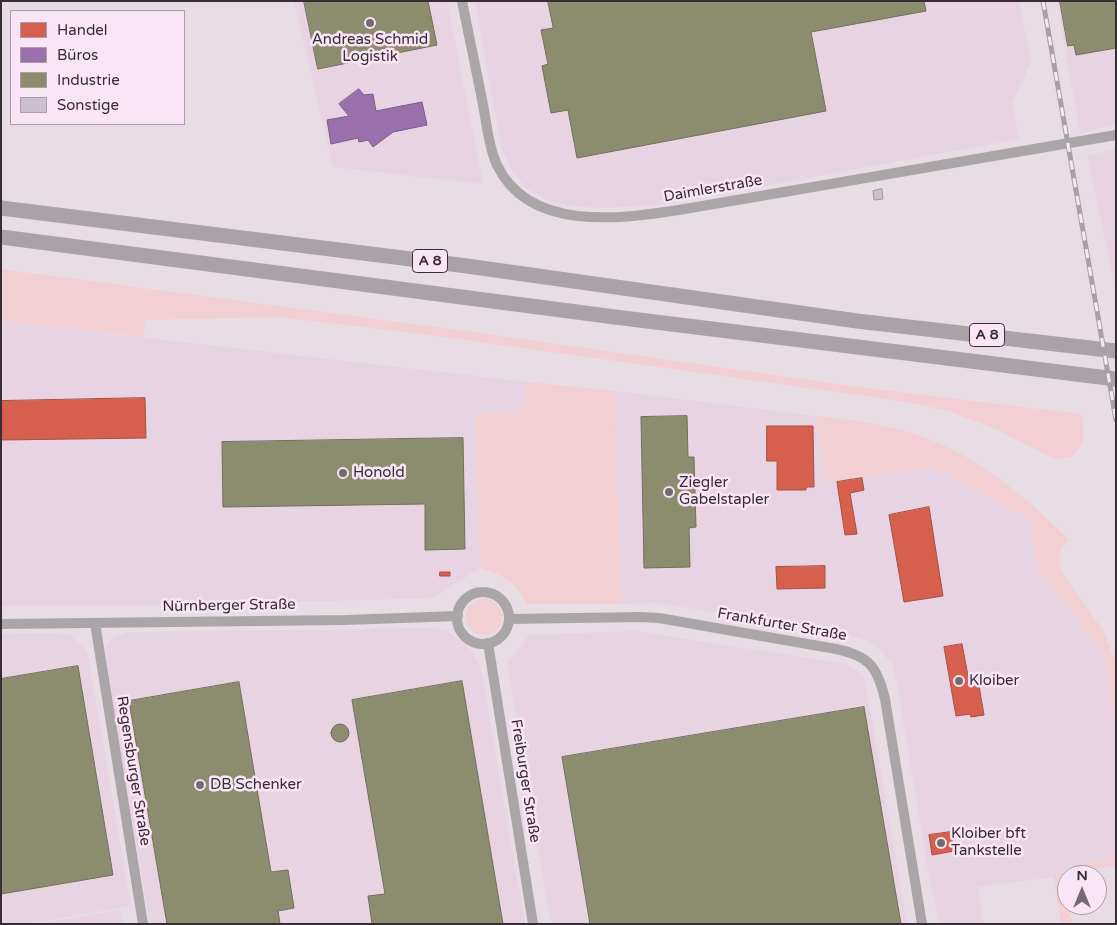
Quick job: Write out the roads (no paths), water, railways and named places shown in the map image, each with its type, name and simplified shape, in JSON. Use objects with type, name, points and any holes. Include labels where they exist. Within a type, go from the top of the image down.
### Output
[{"type":"highway","name":"A 8","points":[[1,208],[497,270],[858,321],[1116,350]]},
{"type":"highway","name":"A 8","points":[[1,237],[615,317],[1116,379]]},
{"type":"street","name":"Daimlerstraße","points":[[462,1],[488,131],[497,165],[511,185],[531,201],[566,214],[592,218],[620,217],[680,210],[1116,135]]},
{"type":"street","points":[[480,592],[497,596],[504,602],[510,619],[505,633],[499,639],[488,643],[476,643],[468,639],[458,625],[458,616],[465,600],[480,592]]},
{"type":"street","name":"Nürnberger Straße","points":[[1,624],[345,620],[458,616]]},
{"type":"street","name":"Frankfurter Straße","points":[[510,619],[659,618],[836,649],[857,654],[868,661],[877,673],[885,699],[922,924]]},
{"type":"street","name":"Regensburger Straße","points":[[95,623],[143,924]]},
{"type":"street","name":"Freiburger Straße","points":[[488,643],[533,924]]},
{"type":"railway","points":[[1043,1],[1116,420]]},
{"type":"place","name":"Andreas Schmid Logistik","points":[[370,23]]},
{"type":"place","name":"Honold","points":[[343,473]]},
{"type":"place","name":"Ziegler Gabelstapler","points":[[669,492]]},
{"type":"place","name":"Kloiber","points":[[959,681]]},
{"type":"place","name":"DB Schenker","points":[[200,785]]},
{"type":"place","name":"Kloiber bft Tankstelle","points":[[941,843]]}]
